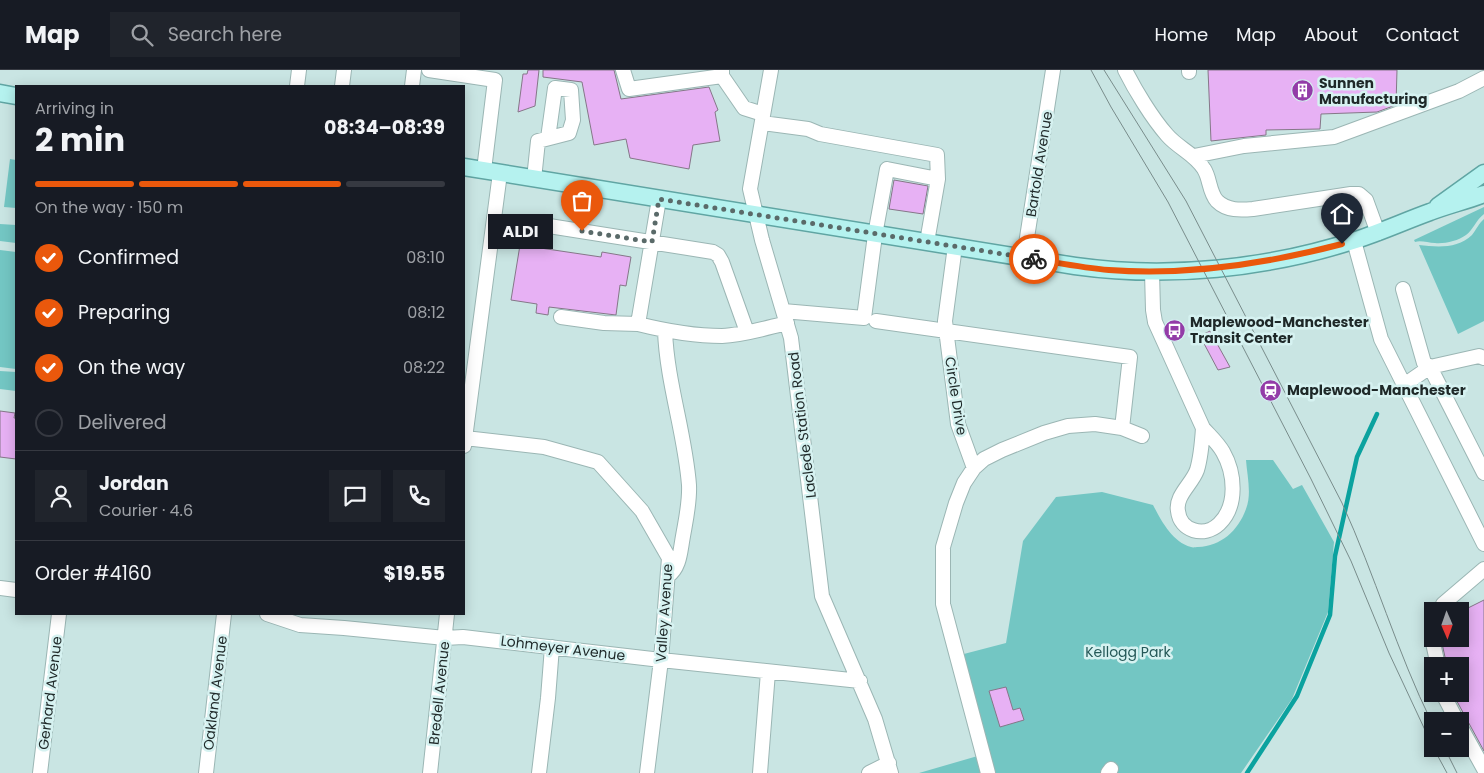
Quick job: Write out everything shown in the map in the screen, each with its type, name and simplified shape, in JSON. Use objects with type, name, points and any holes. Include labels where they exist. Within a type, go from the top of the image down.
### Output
[{"type":"main road","points":[[0,93],[15,96]]},
{"type":"main road","points":[[465,167],[1024,258],[1106,270],[1152,272],[1198,270],[1297,256],[1354,241],[1484,194]]},
{"type":"main road","points":[[1430,212],[1484,173]]},
{"type":"street","points":[[298,85],[299,70]]},
{"type":"street","points":[[342,85],[344,70]]},
{"type":"street","points":[[412,85],[414,70]]},
{"type":"street","points":[[429,70],[495,80],[492,172],[465,432]]},
{"type":"street","points":[[623,70],[629,89],[722,73],[744,108],[762,118],[808,129],[820,134],[937,155],[938,179],[927,242]]},
{"type":"street","name":"Laclede Station Road","points":[[771,70],[750,189],[755,214],[791,338],[822,596],[876,719],[890,768]]},
{"type":"street","name":"Bartold Avenue","points":[[1024,258],[1053,70]]},
{"type":"street","points":[[1125,70],[1167,135],[1194,156],[1204,169],[1211,189],[1218,201],[1230,209],[1254,209],[1359,194],[1366,200],[1378,233]]},
{"type":"street","points":[[1194,156],[1244,146],[1334,137],[1459,91],[1484,78]]},
{"type":"street","points":[[534,179],[538,141],[548,138]]},
{"type":"street","points":[[561,317],[638,324],[686,334],[724,336],[747,332],[785,317],[864,318],[875,235],[887,169],[938,179]]},
{"type":"street","points":[[638,324],[659,199]]},
{"type":"street","points":[[530,223],[713,252],[718,255],[747,332]]},
{"type":"street","points":[[1354,241],[1381,339],[1484,544]]},
{"type":"street","name":"Circle Drive","points":[[956,246],[945,321],[958,424],[974,468]]},
{"type":"street","points":[[1152,272],[1152,310],[1155,322],[1203,428],[1225,456],[1232,479],[1231,502],[1226,514],[1218,525],[1208,531],[1198,532],[1187,528],[1180,521],[1178,502],[1196,472],[1200,459],[1203,428]]},
{"type":"street","points":[[1403,288],[1424,363],[1430,367],[1480,454],[1484,473]]},
{"type":"street","points":[[876,321],[1130,357],[1122,428]]},
{"type":"street","points":[[665,331],[667,364],[682,432],[689,486],[688,506],[680,554],[676,568],[668,576]]},
{"type":"street","points":[[1404,385],[1430,367],[1479,356],[1484,358]]},
{"type":"street","points":[[988,773],[943,604],[943,548],[964,483],[974,468],[984,459],[1044,433],[1068,426],[1096,424],[1122,428],[1142,436]]},
{"type":"street","name":"Valley Avenue","points":[[465,442],[544,446],[598,462],[642,511],[669,558],[661,660],[647,773]]},
{"type":"street","points":[[1445,602],[1484,569]]},
{"type":"street","points":[[0,588],[15,590]]},
{"type":"street","name":"Gerhard Avenue","points":[[40,773],[59,615]]},
{"type":"street","name":"Oakland Avenue","points":[[206,773],[224,615]]},
{"type":"street","name":"Lohmeyer Avenue","points":[[270,615],[300,625],[445,638],[463,637],[860,681]]},
{"type":"street","name":"Bredell Avenue","points":[[430,773],[447,615]]},
{"type":"street","points":[[539,773],[552,647]]},
{"type":"street","points":[[760,773],[768,672]]},
{"type":"street","points":[[1469,742],[1484,769]]},
{"type":"street","points":[[869,773],[890,768]]},
{"type":"green space","points":[[10,159],[15,160],[15,208],[4,207]]},
{"type":"green space","points":[[1484,207],[1484,214],[1468,233],[1459,239],[1439,243],[1415,242],[1414,240]]},
{"type":"green space","points":[[1484,219],[1484,321],[1458,334],[1419,245],[1447,246],[1460,243],[1472,235]]},
{"type":"green space","points":[[0,224],[15,225],[15,243],[0,241]]},
{"type":"green space","points":[[0,250],[15,252],[15,369],[0,367]]},
{"type":"green space","points":[[0,371],[15,372],[15,391],[0,389]]},
{"type":"green space","name":"Kellogg Park","points":[[1246,460],[1273,460],[1293,489],[1302,485],[1334,542],[1328,612],[1292,699],[1241,773],[919,773],[988,753],[960,655],[1006,643],[1023,541],[1056,497],[1102,492],[1153,505],[1168,530],[1178,540],[1192,547],[1206,546],[1228,536],[1243,517],[1249,497]]},
{"type":"building","points":[[528,70],[539,70],[535,106],[518,112],[523,74],[527,74]]},
{"type":"building","points":[[543,70],[614,70],[621,99],[709,87],[718,110],[715,112],[720,141],[693,145],[689,169],[630,158],[626,139],[594,145],[582,82],[543,77]]},
{"type":"building","name":"Sunnen Manufacturing","points":[[1208,70],[1397,70],[1396,105],[1377,112],[1321,114],[1320,129],[1266,130],[1266,135],[1211,141]]},
{"type":"building","points":[[894,180],[928,186],[923,214],[889,209]]},
{"type":"building","points":[[520,245],[601,257],[602,252],[631,257],[626,286],[620,285],[616,315],[549,307],[548,315],[536,313],[537,304],[511,300]]},
{"type":"building","points":[[1210,331],[1230,367],[1218,370],[1200,336]]},
{"type":"building","points":[[0,411],[15,413],[15,459],[0,457]]},
{"type":"building","points":[[1484,600],[1484,751],[1469,723],[1469,712],[1463,712],[1457,702],[1469,702],[1469,657],[1445,657],[1443,648],[1469,648],[1469,608]]},
{"type":"building","points":[[1006,687],[1013,710],[1020,708],[1024,720],[1000,727],[989,691]]},
{"type":"waterway","points":[[1247,773],[1297,696],[1330,615],[1335,556],[1357,457],[1377,414]]},
{"type":"tram line","points":[[1091,70],[1168,202],[1311,479],[1351,561],[1389,653],[1424,728]]},
{"type":"tram line","points":[[1104,70],[1186,201],[1342,503],[1427,712]]},
{"type":"tram line","points":[[1438,757],[1447,773]]},
{"type":"tram line","points":[[1449,757],[1457,773]]},
{"type":"way so far","points":[[582,231],[652,242],[659,199],[1034,259]]},
{"type":"place","name":"Sunnen Manufacturing","points":[[1303,91]]},
{"type":"place","name":"ALDI","points":[[582,231]]},
{"type":"place","name":"Maplewood-Manchester Transit Center","points":[[1174,330]]},
{"type":"place","name":"Maplewood-Manchester","points":[[1271,390]]},
{"type":"route","points":[[1034,259],[1106,270],[1175,272],[1234,266],[1297,256],[1342,244]]}]
